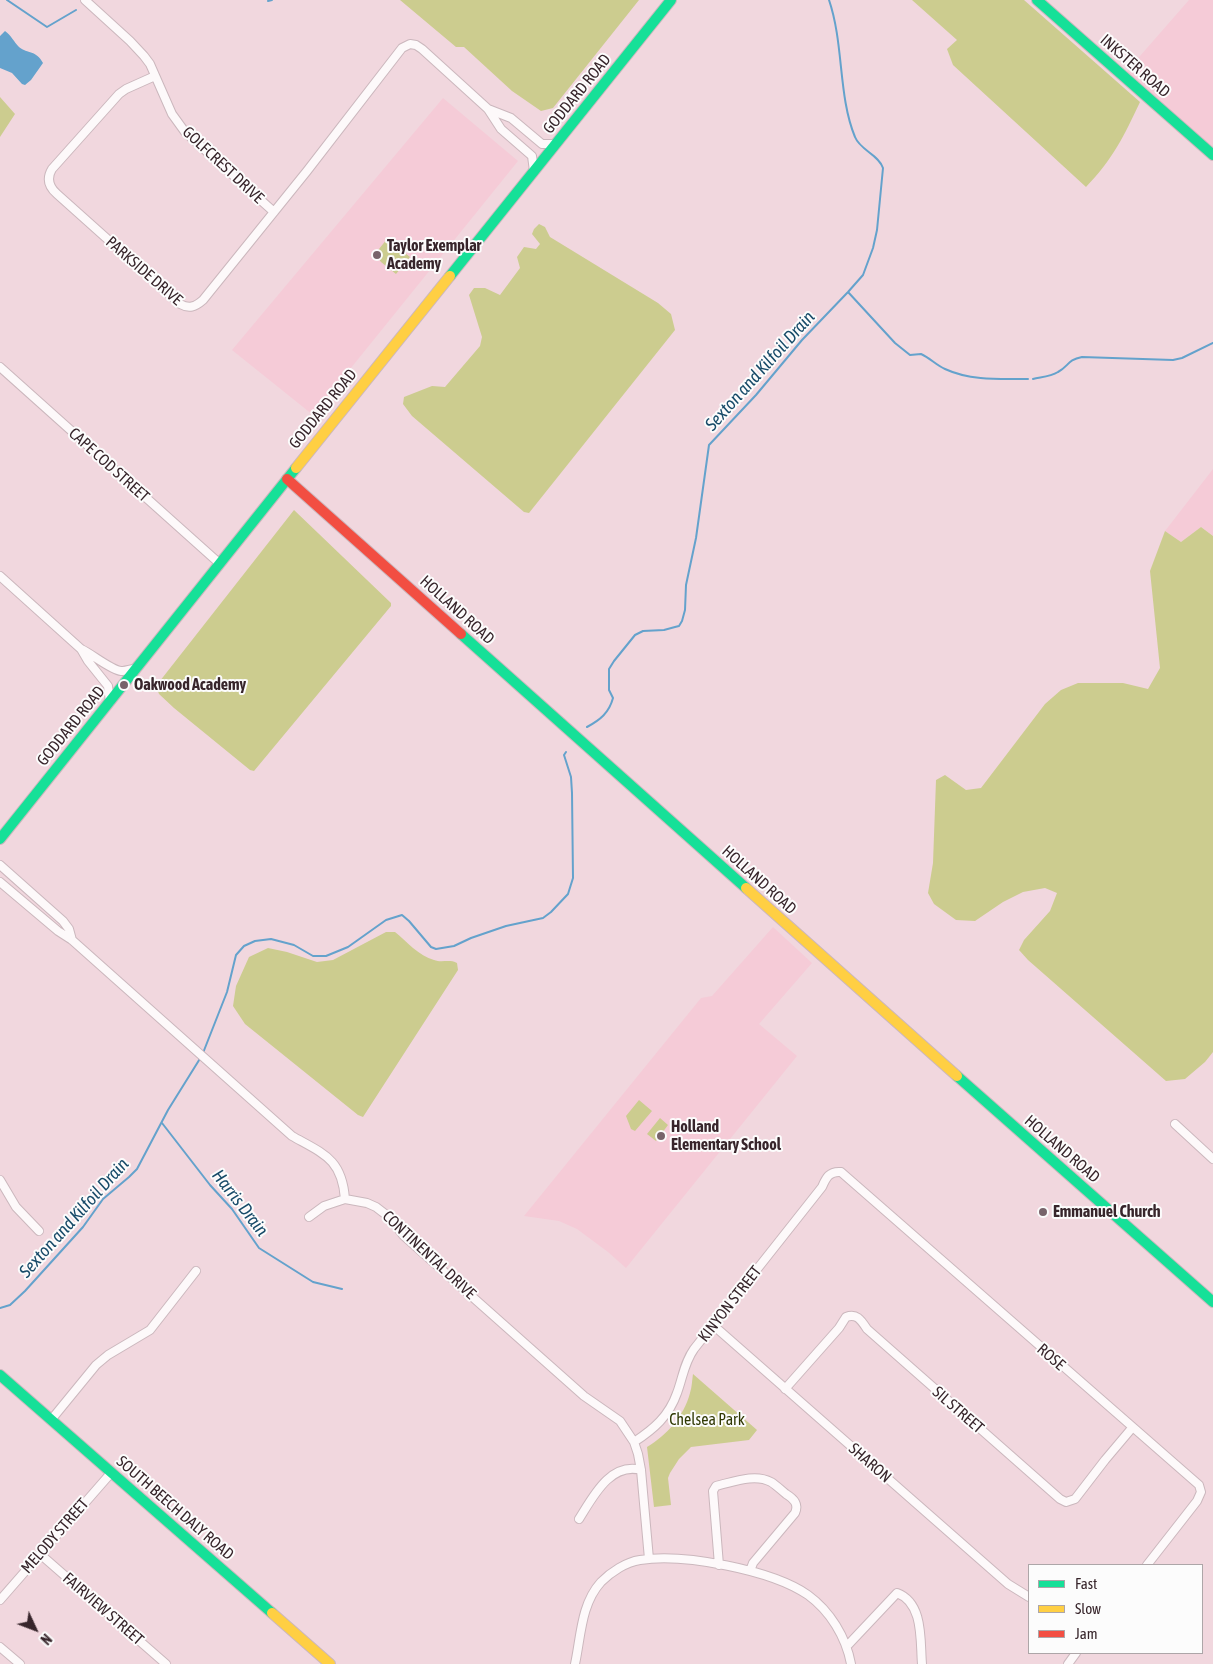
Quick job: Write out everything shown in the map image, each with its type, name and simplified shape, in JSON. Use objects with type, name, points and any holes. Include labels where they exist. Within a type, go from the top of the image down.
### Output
[{"type":"street","name":"GOLFCREST DRIVE","points":[[85,0],[137,47],[150,64],[172,114],[185,132],[274,212]]},
{"type":"street","name":"GODDARD ROAD","points":[[0,839],[671,0]]},
{"type":"street","name":"INKSTER ROAD","points":[[1037,0],[1213,155]]},
{"type":"street","name":"PARKSIDE DRIVE","points":[[155,76],[119,94],[52,169],[48,180],[52,190],[180,304],[188,307],[194,307],[203,300],[402,48],[410,44],[422,49],[488,109]]},
{"type":"street","points":[[488,109],[511,118],[542,144],[556,144]]},
{"type":"street","points":[[488,109],[501,129],[532,156],[534,171]]},
{"type":"street","name":"CAPE COD STREET","points":[[0,367],[219,563]]},
{"type":"street","name":"HOLLAND ROAD","points":[[287,479],[1213,1302]]},
{"type":"street","points":[[0,576],[81,649],[120,671],[137,668]]},
{"type":"street","points":[[81,649],[108,686],[110,702]]},
{"type":"street","points":[[0,865],[63,921],[69,929],[72,940]]},
{"type":"street","points":[[0,882],[58,931],[72,940],[292,1136],[332,1160],[342,1176],[345,1199],[324,1206],[309,1217]]},
{"type":"street","points":[[1175,1124],[1213,1159]]},
{"type":"street","name":"KINYON STREET","points":[[634,1442],[655,1427],[668,1412],[677,1393],[689,1356],[822,1187],[828,1176],[837,1171]]},
{"type":"street","name":"ROSE","points":[[837,1171],[844,1173],[853,1184],[1196,1482],[1200,1489],[1198,1501],[1148,1564]]},
{"type":"street","points":[[0,1180],[16,1207],[39,1231]]},
{"type":"street","name":"CONTINENTAL DRIVE","points":[[345,1199],[367,1203],[383,1212],[403,1235],[584,1396],[620,1421],[634,1442],[641,1470],[650,1559]]},
{"type":"street","points":[[51,1420],[96,1365],[150,1330],[196,1271]]},
{"type":"street","name":"SIL STREET","points":[[785,1389],[839,1328],[846,1317],[856,1316],[867,1329],[1060,1499],[1066,1502],[1075,1499],[1132,1428]]},
{"type":"street","name":"SHARON","points":[[713,1325],[1008,1584],[1028,1596]]},
{"type":"street","name":"SOUTH BEECH DALY ROAD","points":[[0,1375],[330,1664]]},
{"type":"street","points":[[579,1519],[597,1490],[618,1471],[631,1467],[641,1470]]},
{"type":"street","name":"MELODY STREET","points":[[0,1600],[110,1472]]},
{"type":"street","points":[[719,1565],[713,1491],[716,1486],[753,1478],[764,1479],[772,1482],[791,1497],[795,1501],[797,1508],[795,1513],[753,1563],[750,1571]]},
{"type":"street","name":"FAIRVIEW STREET","points":[[40,1554],[166,1664]]},
{"type":"street","points":[[575,1664],[584,1616],[590,1600],[600,1584],[611,1574],[639,1560],[675,1558],[750,1571],[780,1581],[808,1596],[826,1612],[839,1630],[847,1646],[851,1664]]},
{"type":"street","points":[[847,1646],[897,1593],[914,1606],[918,1620],[922,1664]]},
{"type":"street","points":[[0,1647],[20,1664]]},
{"type":"shaded area","points":[[1189,0],[1213,0],[1213,149],[1126,72]]},
{"type":"shaded area","name":"Taylor Exemplar Academy","points":[[443,98],[518,161],[313,415],[232,350]]},
{"type":"shaded area","points":[[1213,469],[1213,536],[1201,527],[1181,542],[1165,531]]},
{"type":"shaded area","name":"Holland Elementary School","points":[[773,927],[812,963],[759,1024],[797,1056],[626,1268],[577,1229],[559,1221],[524,1216],[701,998],[712,996]]},
{"type":"green space","points":[[400,0],[639,0],[553,108],[541,111],[512,91],[464,47],[456,47]]},
{"type":"green space","points":[[912,0],[1024,0],[1140,102],[1117,147],[1104,167],[1086,187],[953,65],[947,49],[957,40]]},
{"type":"green space","points":[[0,97],[15,114],[0,137]]},
{"type":"green space","points":[[539,224],[545,227],[550,237],[658,303],[671,314],[675,330],[529,513],[524,512],[412,416],[403,404],[404,397],[432,386],[445,387],[480,346],[482,337],[469,295],[474,288],[485,288],[500,295],[520,268],[517,257],[524,247],[536,249],[540,244],[532,234]]},
{"type":"green space","points":[[387,239],[410,257],[396,274],[381,262],[375,254]]},
{"type":"green space","points":[[294,510],[391,603],[391,606],[254,771],[250,770],[174,708],[159,694],[156,686]]},
{"type":"green space","points":[[1201,527],[1213,536],[1213,1052],[1205,1062],[1185,1079],[1166,1081],[1019,950],[1024,940],[1050,911],[1057,893],[1045,888],[1023,892],[1003,902],[975,921],[956,920],[934,904],[928,893],[933,863],[936,780],[945,775],[966,790],[981,788],[1045,704],[1061,690],[1078,683],[1123,683],[1148,689],[1160,668],[1150,571],[1165,531],[1181,542]]},
{"type":"green space","points":[[386,932],[395,932],[428,958],[457,963],[458,970],[363,1117],[358,1115],[245,1024],[233,1006],[236,986],[249,957],[268,948],[317,962],[333,960]]},
{"type":"green space","points":[[639,1100],[652,1111],[635,1131],[631,1129],[626,1116]]},
{"type":"green space","points":[[660,1118],[668,1125],[656,1141],[647,1134]]},
{"type":"green space","name":"Chelsea Park","points":[[693,1374],[757,1430],[749,1440],[691,1447],[679,1459],[668,1478],[671,1505],[654,1507],[647,1447],[668,1431],[679,1417],[690,1393]]},
{"type":"water","points":[[5,31],[19,47],[38,56],[43,63],[25,85],[12,73],[0,68],[0,36]]},
{"type":"waterway","points":[[7,0],[47,27],[76,10]]},
{"type":"waterway","points":[[268,1],[272,0]]},
{"type":"waterway","name":"Sexton and Kilfoil Drain","points":[[587,727],[600,719],[609,708],[613,698],[609,690],[609,669],[635,635],[643,631],[664,630],[679,626],[682,621],[685,610],[686,585],[696,538],[709,445],[756,395],[802,340],[863,275],[873,248],[877,230],[883,168],[881,163],[861,146],[855,137],[846,104],[837,34],[829,0]]},
{"type":"waterway","points":[[848,292],[895,343],[910,355],[921,354],[939,366],[965,376],[996,379],[1028,379]]},
{"type":"waterway","points":[[1033,379],[1055,374],[1071,361],[1082,357],[1173,360],[1182,358],[1213,343]]},
{"type":"waterway","name":"Sexton and Kilfoil Drain","points":[[203,1053],[227,992],[236,955],[244,946],[255,941],[271,939],[294,945],[313,956],[326,956],[348,947],[386,920],[402,915],[431,947],[436,949],[454,946],[506,926],[543,918],[551,912],[568,894],[573,878],[572,793],[571,777],[564,755],[566,752]]},
{"type":"waterway","name":"Sexton and Kilfoil Drain","points":[[0,1308],[10,1305],[25,1291],[83,1227],[103,1199],[137,1169],[168,1110],[201,1057]]},
{"type":"waterway","name":"Harris Drain","points":[[162,1123],[210,1185],[232,1209],[259,1248],[313,1282],[342,1289]]},
{"type":"traffic: fast","points":[[450,276],[671,0]]},
{"type":"traffic: fast","points":[[1037,0],[1213,155]]},
{"type":"traffic: fast","points":[[0,839],[296,468]]},
{"type":"traffic: fast","points":[[461,634],[746,888]]},
{"type":"traffic: fast","points":[[957,1076],[1213,1302]]},
{"type":"traffic: fast","points":[[0,1375],[272,1613]]},
{"type":"traffic: slow","points":[[296,468],[450,276]]},
{"type":"traffic: slow","points":[[746,888],[957,1076]]},
{"type":"traffic: slow","points":[[272,1613],[330,1664]]},
{"type":"traffic: jam","points":[[287,479],[461,634]]},
{"type":"place","name":"Taylor Exemplar Academy","points":[[377,255]]},
{"type":"place","name":"Oakwood Academy","points":[[124,685]]},
{"type":"place","name":"Holland Elementary School","points":[[661,1136]]},
{"type":"place","name":"Emmanuel Church","points":[[1043,1212]]}]
